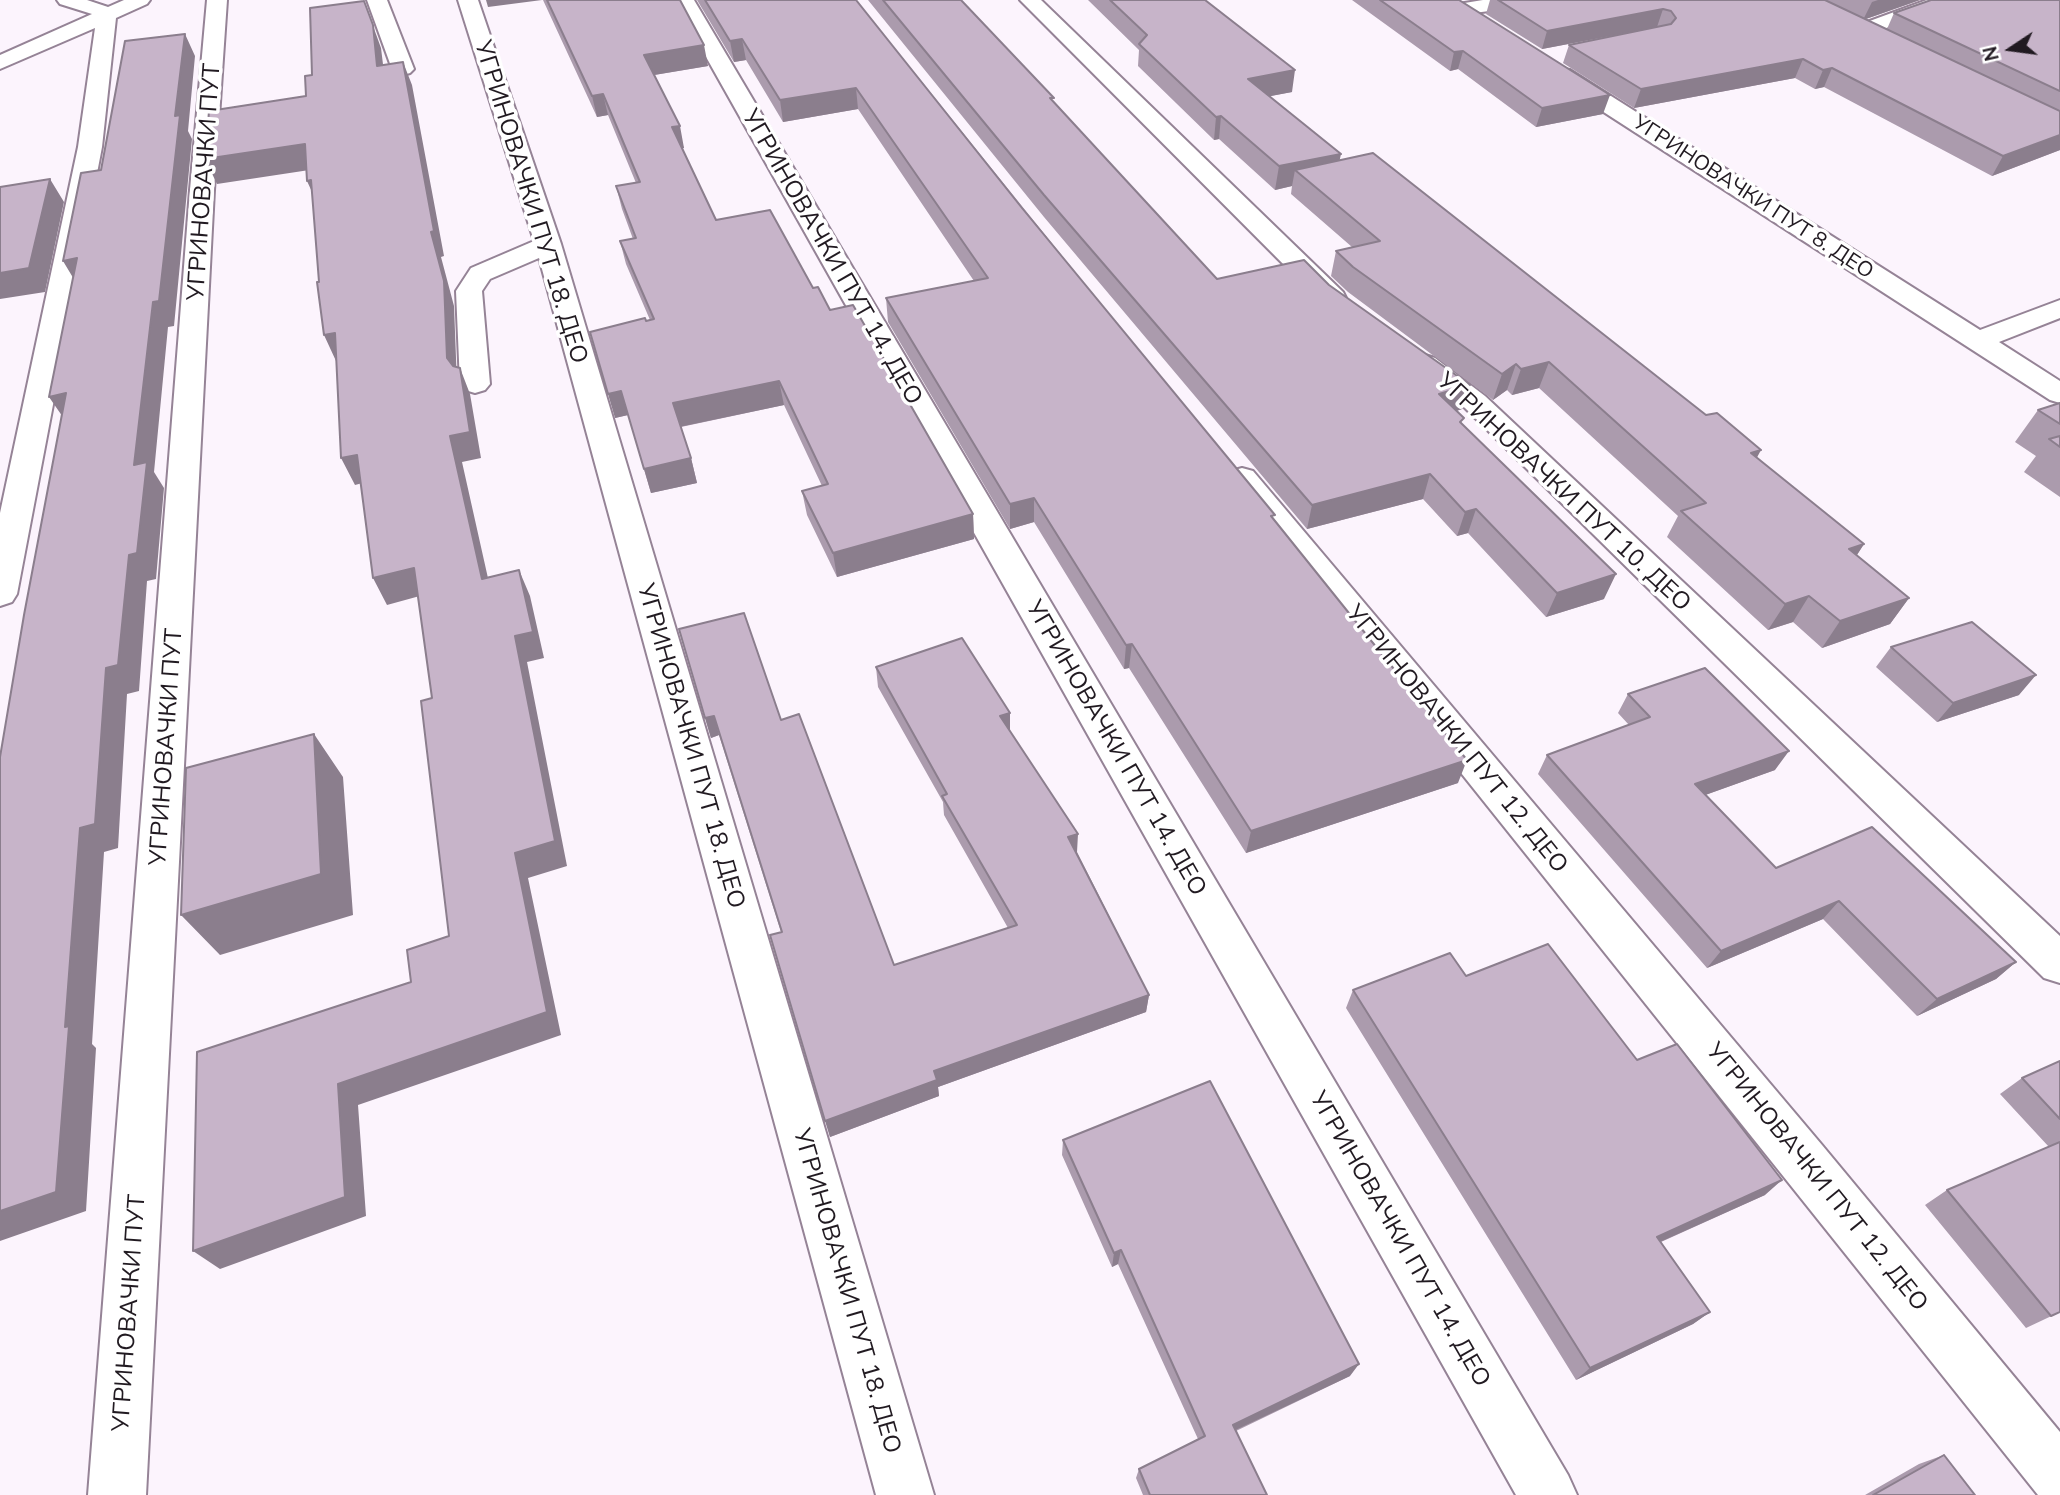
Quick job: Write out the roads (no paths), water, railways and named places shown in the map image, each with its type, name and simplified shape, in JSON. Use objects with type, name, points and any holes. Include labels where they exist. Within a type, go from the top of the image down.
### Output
[{"type":"street","points":[[67,0],[107,13]]},
{"type":"street","points":[[0,62],[140,0]]},
{"type":"street","name":"УГРИНОВАЧКИ ПУТ","points":[[117,1495],[202,190],[217,0]]},
{"type":"street","points":[[377,0],[403,69]]},
{"type":"street","name":"УГРИНОВАЧКИ ПУТ 18. ДЕО","points":[[468,0],[548,244],[905,1495]]},
{"type":"street","name":"УГРИНОВАЧКИ ПУТ 14. ДЕО","points":[[684,0],[1548,1495]]},
{"type":"street","points":[[1031,0],[1357,318]]},
{"type":"street","points":[[1453,4],[1527,0]]},
{"type":"street","points":[[1887,43],[1856,27],[1945,0]]},
{"type":"street","points":[[1453,4],[1493,30]]},
{"type":"street","points":[[0,594],[90,147],[107,13]]},
{"type":"street","name":"УГРИНОВАЧКИ ПУТ 8. ДЕО","points":[[1551,57],[2060,394]]},
{"type":"street","points":[[475,384],[469,291],[480,274],[548,244]]},
{"type":"street","points":[[1978,341],[2060,308]]},
{"type":"street","name":"УГРИНОВАЧКИ ПУТ 10. ДЕО","points":[[1398,347],[1448,380],[1475,402],[2060,964]]},
{"type":"street","name":"УГРИНОВАЧКИ ПУТ 12. ДЕО","points":[[1219,450],[1805,1162],[2060,1477]]}]
